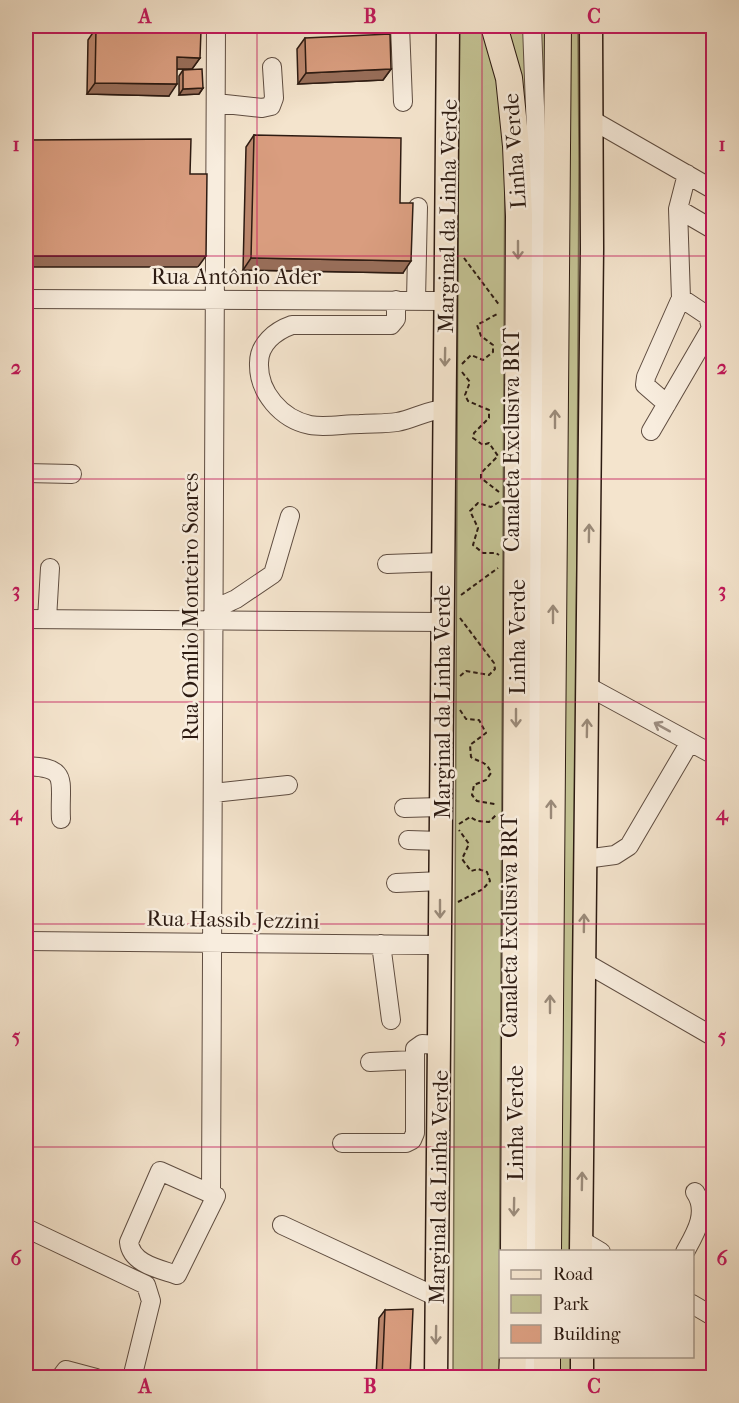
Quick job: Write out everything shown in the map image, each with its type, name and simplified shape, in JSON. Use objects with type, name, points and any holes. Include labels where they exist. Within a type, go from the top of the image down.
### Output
[{"type":"highway","name":"Linha Verde","points":[[494,26],[509,78],[519,216],[514,1250]]},
{"type":"highway","name":"Linha Verde","points":[[548,1250],[558,26]]},
{"type":"highway","points":[[512,1377],[513,1358]]},
{"type":"highway","points":[[547,1358],[547,1377]]},
{"type":"main road","name":"Marginal da Linha Verde","points":[[436,1377],[441,807],[449,616],[443,562],[448,26]]},
{"type":"main road","points":[[581,1246],[591,26]]},
{"type":"main road","points":[[582,1358],[582,1377]]},
{"type":"street","name":"Rua Omílio Monteiro Soares","points":[[211,1191],[160,1171],[129,1242],[136,1258],[177,1275],[216,1196],[211,1191],[216,26]]},
{"type":"street","points":[[400,26],[403,102]]},
{"type":"street","name":"Canaleta Exclusiva BRT","points":[[531,1250],[536,157],[532,26]]},
{"type":"street","points":[[216,102],[262,108],[271,106],[274,98],[272,67]]},
{"type":"street","points":[[592,120],[714,190]]},
{"type":"street","points":[[667,404],[645,385],[646,377],[681,298],[678,209],[687,174]]},
{"type":"street","points":[[416,300],[418,207]]},
{"type":"street","points":[[678,209],[714,230]]},
{"type":"street","points":[[651,431],[711,328],[708,316],[681,298]]},
{"type":"street","name":"Rua Antônio Ader","points":[[26,299],[446,301]]},
{"type":"street","points":[[396,300],[396,319],[391,325],[292,326],[282,329],[268,339],[258,361],[260,383],[273,404],[298,422],[312,426],[397,422],[424,411],[445,409]]},
{"type":"street","points":[[26,472],[72,474]]},
{"type":"street","points":[[214,615],[273,574],[290,516]]},
{"type":"street","points":[[387,564],[443,562]]},
{"type":"street","points":[[47,619],[50,568]]},
{"type":"street","points":[[26,619],[214,615],[449,616]]},
{"type":"street","points":[[587,686],[714,755]]},
{"type":"street","points":[[585,860],[615,855],[628,846],[690,742]]},
{"type":"street","points":[[26,766],[48,767],[55,770],[59,776],[61,819]]},
{"type":"street","points":[[213,793],[288,785]]},
{"type":"street","points":[[404,808],[441,807]]},
{"type":"street","points":[[408,840],[441,841]]},
{"type":"street","points":[[396,883],[441,881]]},
{"type":"street","name":"Rua Hassib Jezzini","points":[[26,941],[440,945]]},
{"type":"street","points":[[381,944],[391,1020]]},
{"type":"street","points":[[584,962],[714,1037]]},
{"type":"street","points":[[342,1143],[406,1143],[412,1140],[415,1133],[414,1060],[417,1046],[439,1045]]},
{"type":"street","points":[[370,1062],[414,1060]]},
{"type":"street","points":[[686,1250],[700,1222],[702,1207],[695,1192]]},
{"type":"street","points":[[282,1225],[437,1297]]},
{"type":"street","points":[[26,1227],[146,1285],[152,1302],[132,1377]]},
{"type":"street","points":[[581,1246],[597,1250]]},
{"type":"street","points":[[694,1306],[714,1317]]},
{"type":"street","points":[[531,1358],[531,1377]]},
{"type":"street","points":[[60,1377],[66,1370],[96,1377]]},
{"type":"path","points":[[460,253],[502,310],[497,316],[477,325],[481,336],[493,345],[493,352],[483,360],[471,355],[461,366],[470,382],[465,395],[468,401],[489,410],[489,418],[474,433],[473,438],[483,445],[489,443],[498,456],[481,473],[481,478],[498,490],[500,501],[491,507],[478,503],[470,511],[478,528],[474,545],[483,553],[496,553],[501,558]]},
{"type":"path","points":[[458,597],[499,567]]},
{"type":"path","points":[[449,616],[494,663],[495,669],[489,675],[482,676],[466,671],[458,679]]},
{"type":"path","points":[[450,905],[464,900],[490,881],[487,872],[478,869],[471,871],[465,866],[462,859],[469,844],[459,829],[459,824],[470,817],[477,821],[489,822],[499,812],[495,804],[477,801],[472,795],[474,785],[486,780],[491,773],[488,766],[471,757],[470,745],[486,733],[479,720],[466,719],[459,709],[459,704]]},
{"type":"green space","points":[[459,26],[487,26],[500,92],[505,139],[499,1377],[453,1378]]},
{"type":"green space","points":[[507,26],[526,26],[529,150]]},
{"type":"green space","points":[[538,26],[547,26],[545,149]]},
{"type":"green space","points":[[567,26],[578,26],[573,1250],[560,1250]]},
{"type":"green space","points":[[559,1358],[572,1358],[572,1377],[559,1378]]},
{"type":"building","points":[[96,28],[201,30],[200,58],[177,57],[177,84],[95,83]]},
{"type":"building","points":[[390,34],[391,69],[306,73],[305,38]]},
{"type":"building","points":[[202,69],[203,88],[183,89],[183,70]]},
{"type":"building","points":[[254,135],[401,138],[400,203],[413,203],[411,261],[251,258]]},
{"type":"building","points":[[191,139],[190,174],[207,174],[206,256],[26,256],[26,140]]},
{"type":"building","points":[[413,1309],[410,1377],[382,1377],[385,1310]]}]
